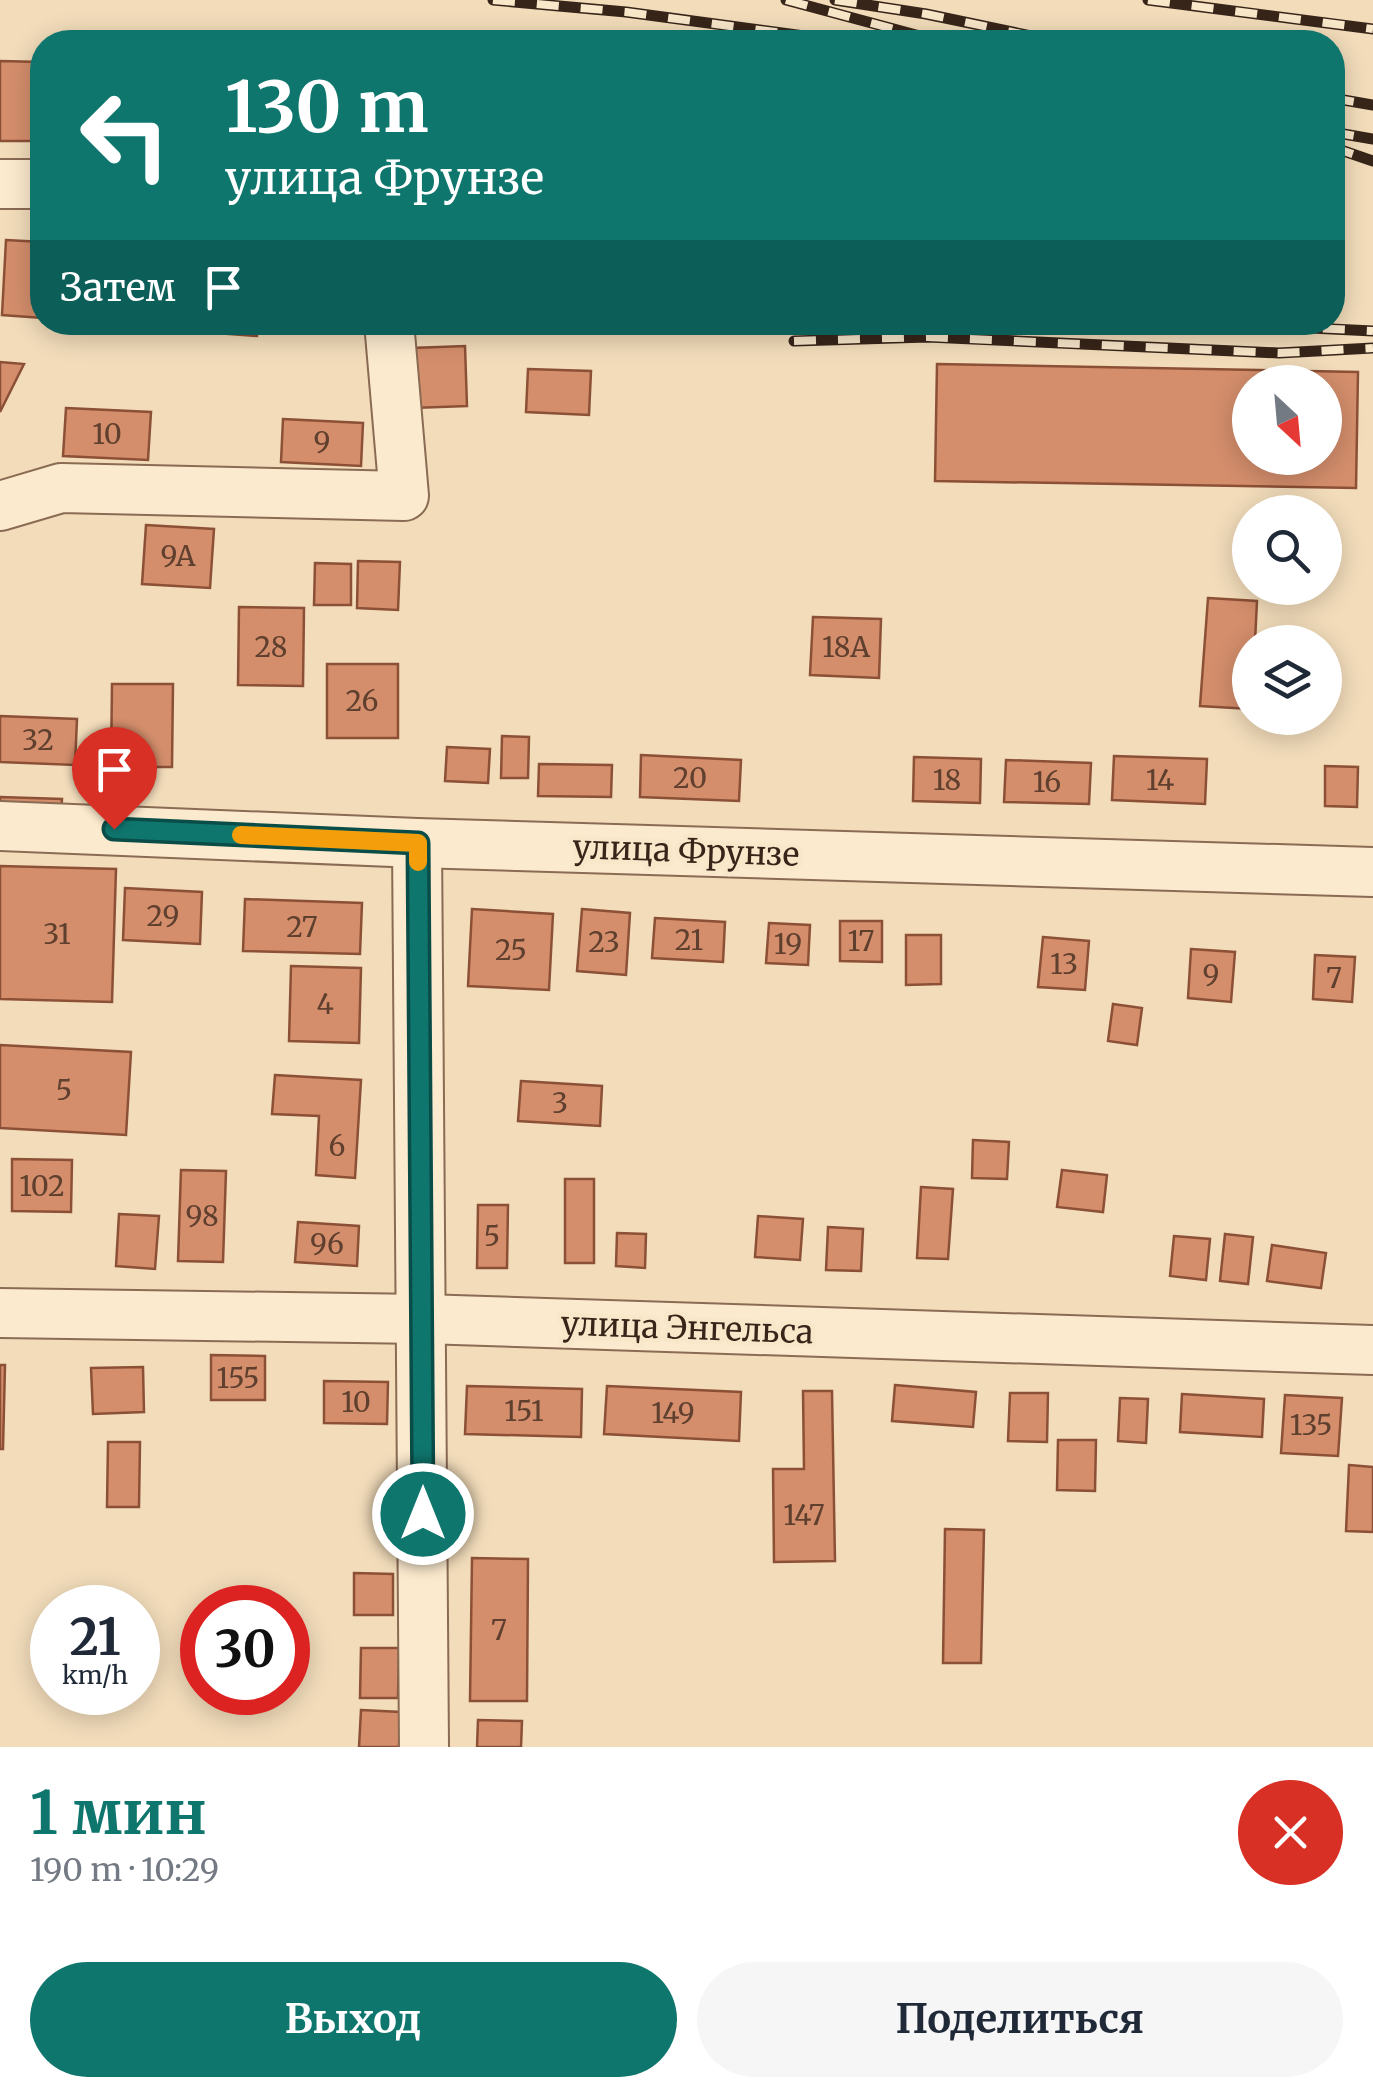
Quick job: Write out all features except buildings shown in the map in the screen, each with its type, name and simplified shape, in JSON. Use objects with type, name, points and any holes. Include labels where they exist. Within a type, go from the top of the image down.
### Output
[{"type":"street","points":[[0,184],[30,184]]},
{"type":"street","points":[[0,506],[61,488],[404,496],[389,335]]},
{"type":"street","name":"улица Фрунзе","points":[[0,826],[1373,872]]},
{"type":"street","points":[[418,843],[424,1747]]},
{"type":"street","name":"улица Энгельса","points":[[0,1314],[423,1319],[1373,1350]]},
{"type":"railway","points":[[493,0],[760,30]]},
{"type":"railway","points":[[786,0],[897,30]]},
{"type":"railway","points":[[835,0],[1003,30]]},
{"type":"railway","points":[[1148,0],[1373,29]]},
{"type":"railway","points":[[1345,100],[1373,105]]},
{"type":"railway","points":[[1345,134],[1373,139]]},
{"type":"railway","points":[[1345,151],[1373,161]]},
{"type":"railway","points":[[1345,330],[1373,331]]},
{"type":"railway","points":[[794,341],[928,337],[1279,353],[1373,348]]},
{"type":"slow traffic","points":[[241,835],[418,843],[418,862]]},
{"type":"route","points":[[114,829],[418,843],[423,1514]]}]
